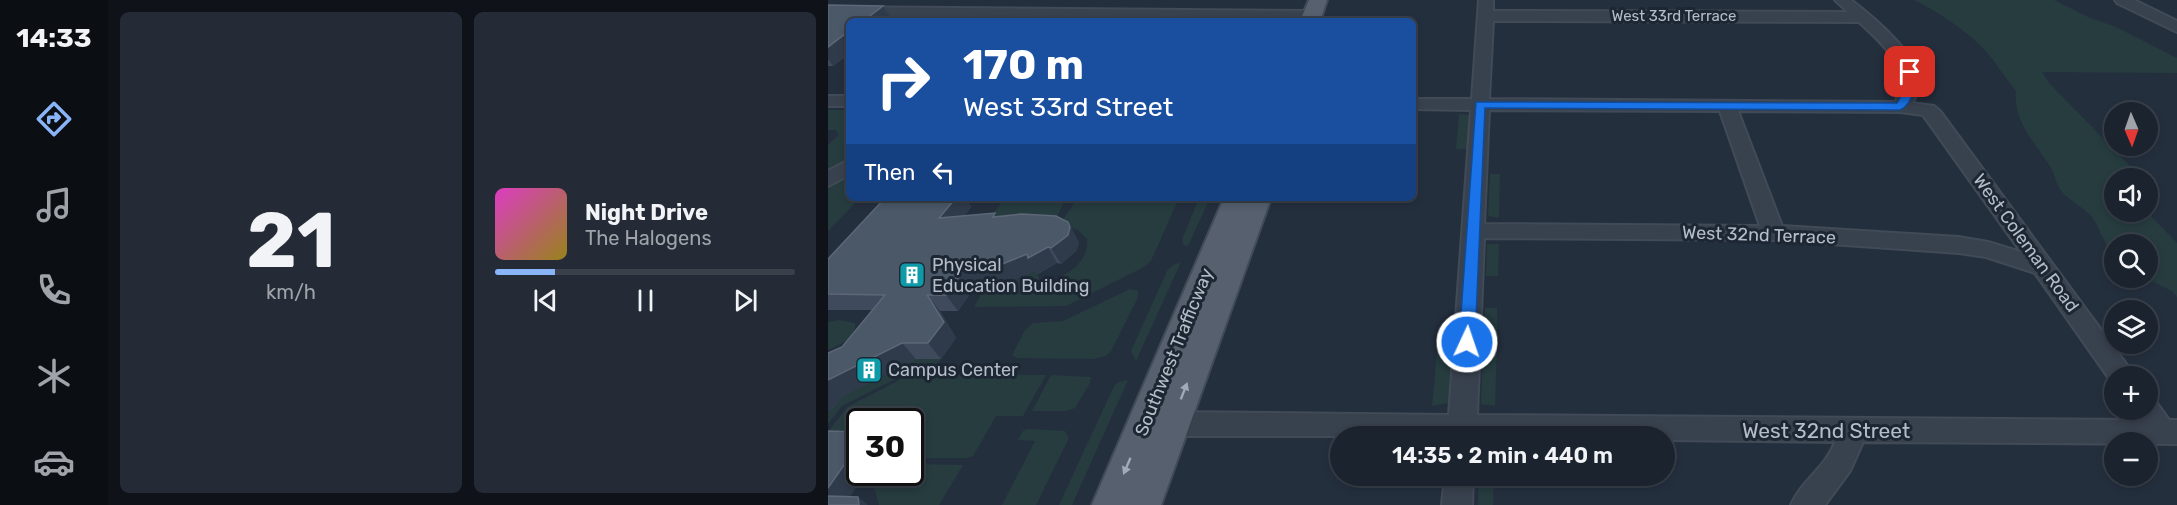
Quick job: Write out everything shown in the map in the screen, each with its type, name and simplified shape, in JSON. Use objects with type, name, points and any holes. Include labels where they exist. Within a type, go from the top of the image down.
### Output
[{"type":"main road","points":[[1316,14],[1334,0]]},
{"type":"main road","name":"Southwest Trafficway","points":[[1111,505],[1236,201]]},
{"type":"main road","name":"Southwest Trafficway","points":[[1142,505],[1257,201]]},
{"type":"street","points":[[888,13],[905,0]]},
{"type":"street","points":[[1015,17],[1033,0]]},
{"type":"street","points":[[1162,18],[1174,0]]},
{"type":"street","points":[[1416,104],[1900,107],[1911,87],[1910,72],[1884,36],[1842,0]]},
{"type":"street","points":[[2122,0],[2177,27]]},
{"type":"street","points":[[1462,426],[1485,8]]},
{"type":"street","name":"West 33rd Terrace","points":[[1485,8],[1864,17]]},
{"type":"street","points":[[828,12],[1162,18],[1316,14]]},
{"type":"street","points":[[828,101],[846,101]]},
{"type":"street","points":[[1727,106],[1774,233]]},
{"type":"street","name":"West Coleman Road","points":[[1900,107],[1928,110],[1934,115],[2115,366]]},
{"type":"street","points":[[828,180],[846,168]]},
{"type":"street","name":"West 32nd Terrace","points":[[1473,231],[1774,233],[1959,245],[1988,250],[2043,267]]},
{"type":"street","name":"West 32nd Street","points":[[1172,424],[1330,426]]},
{"type":"street","name":"West 32nd Street","points":[[1675,430],[1851,431],[2162,424]]},
{"type":"street","points":[[1806,505],[1841,463],[1849,448],[1851,431]]},
{"type":"street","points":[[1457,505],[1458,486]]},
{"type":"green space","points":[[1914,0],[2054,0],[2088,17],[2116,27],[2177,58],[2177,73],[2042,72],[2049,83],[2104,139],[2104,156],[2120,156],[2132,168],[2104,168],[2104,222],[2157,222],[2177,243],[2177,297],[2172,291],[2158,284],[2158,234],[2104,234],[2104,239],[2091,216],[2060,190],[2051,168],[2022,123],[2018,113],[2016,91],[1987,52],[1950,21]]},
{"type":"green space","points":[[828,110],[846,110],[846,163],[828,176],[828,145],[839,135],[836,130],[828,130]]},
{"type":"green space","points":[[1459,114],[1469,115],[1467,149],[1456,149]]},
{"type":"green space","points":[[1490,174],[1500,174],[1499,218],[1488,216]]},
{"type":"green space","points":[[846,176],[846,201],[857,201],[828,231],[828,188]]},
{"type":"green space","points":[[1003,201],[1064,202],[1055,221],[984,226]]},
{"type":"green space","points":[[1134,201],[1178,201],[1151,261],[1144,267],[1066,306],[974,307],[987,284],[1011,281],[1037,271],[1041,286],[1057,279],[1079,263],[1087,248],[1087,239],[1078,230],[1060,224],[1075,202],[1133,203]]},
{"type":"green space","points":[[1198,201],[1209,201],[1188,246],[1184,245],[1182,240]]},
{"type":"green space","points":[[1487,244],[1499,244],[1498,276],[1486,276]]},
{"type":"green space","points":[[1181,262],[1136,361],[1131,351],[1167,271],[1173,265]]},
{"type":"green space","points":[[1130,289],[1138,291],[1138,297],[1111,351],[1106,356],[1094,359],[1017,358],[1012,355],[1025,330],[1033,323],[1063,321]]},
{"type":"green space","points":[[1485,308],[1497,308],[1497,337],[1484,334]]},
{"type":"green space","points":[[839,320],[855,323],[854,333],[847,340],[828,350],[828,322]]},
{"type":"green space","points":[[1438,343],[1452,343],[1448,403],[1432,406]]},
{"type":"green space","points":[[1497,343],[1495,406],[1481,404],[1483,345]]},
{"type":"green space","points":[[916,359],[941,359],[934,370],[913,370],[842,406],[828,424],[828,411],[833,409],[843,396]]},
{"type":"green space","points":[[911,374],[1046,375],[1023,416],[996,416],[973,456],[967,458],[924,458],[924,408],[847,407]]},
{"type":"green space","points":[[1051,375],[1091,377],[1090,383],[1075,408],[1066,411],[1032,411]]},
{"type":"green space","points":[[1128,380],[1072,505],[1059,505],[1114,386],[1118,382]]},
{"type":"green space","points":[[846,408],[846,438],[828,432]]},
{"type":"green space","points":[[1027,429],[1065,431],[1069,438],[1036,505],[1002,505],[1035,441],[1018,440],[1023,431]]},
{"type":"green space","points":[[924,464],[963,465],[939,505],[879,505],[874,486],[924,486]]},
{"type":"green space","points":[[1479,486],[1494,486],[1493,505],[1478,505]]},
{"type":"building","points":[[828,5],[883,6],[867,18],[846,18],[846,33],[828,47]]},
{"type":"building","points":[[882,201],[953,201],[939,218],[995,213],[993,217],[1022,214],[1056,216],[1068,222],[1070,227],[1068,235],[1051,248],[1048,247],[1028,258],[1027,254],[1000,265],[963,271],[946,295],[927,295],[944,322],[928,343],[902,343],[828,380],[828,353],[842,347],[885,295],[828,294],[828,259]]},
{"type":"building","points":[[828,431],[846,432],[846,462],[828,488]]},
{"type":"building","points":[[828,496],[858,497],[859,505],[828,505]]},
{"type":"place","name":"Physical Education Building","points":[[912,275]]},
{"type":"place","name":"Campus Center","points":[[869,370]]},
{"type":"route","points":[[1467,342],[1480,104],[1900,107],[1911,87],[1910,72]]}]
